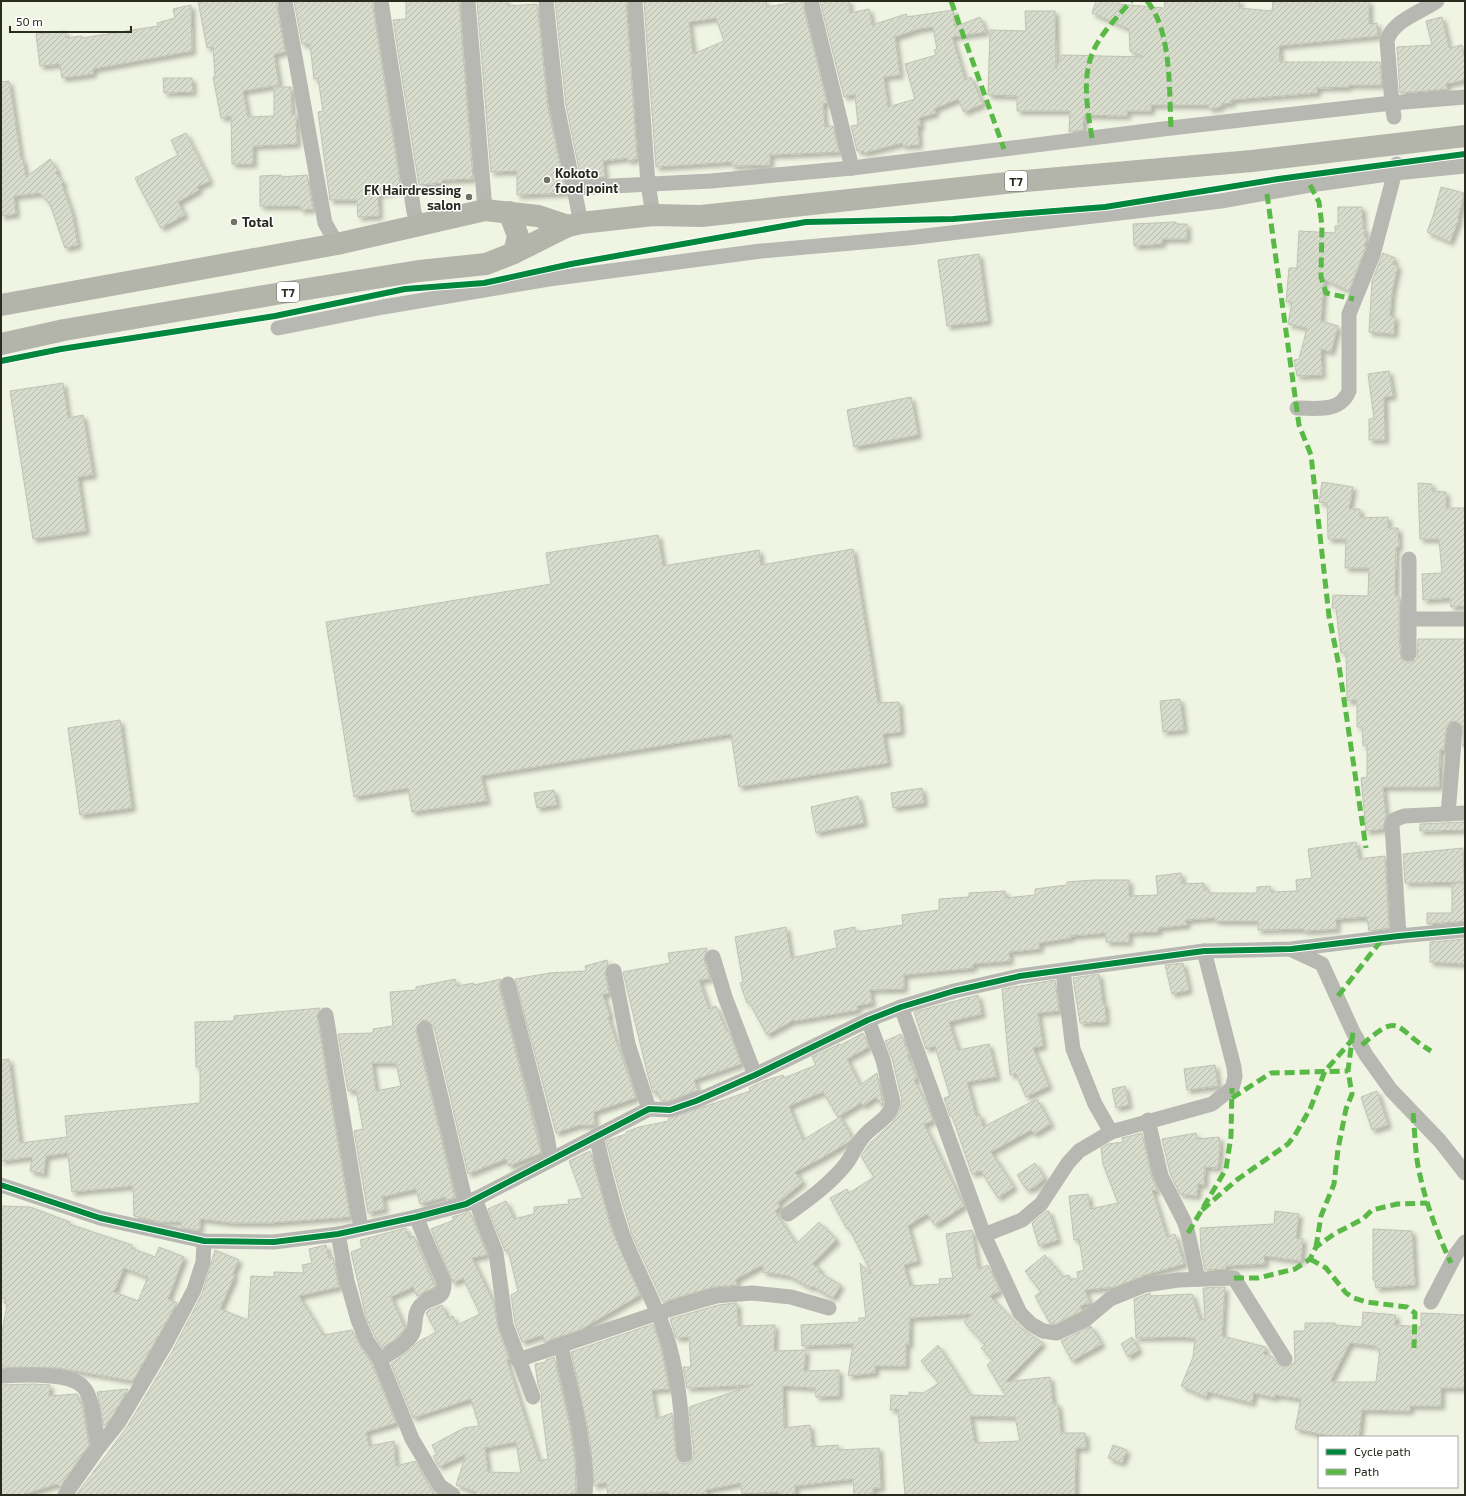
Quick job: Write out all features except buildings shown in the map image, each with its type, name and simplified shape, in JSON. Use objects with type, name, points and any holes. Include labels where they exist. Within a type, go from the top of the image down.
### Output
[{"type":"highway","name":"T7","points":[[1,305],[337,244],[485,210],[538,216],[574,224],[653,215],[701,216],[1025,180],[1252,160],[1465,136]]},
{"type":"highway","points":[[509,212],[518,236],[514,253]]},
{"type":"highway","name":"T7","points":[[1,344],[64,330],[291,292],[419,271],[486,264],[514,253],[574,224]]},
{"type":"street","points":[[285,1],[325,223],[337,244]]},
{"type":"street","points":[[382,1],[414,212],[419,226]]},
{"type":"street","points":[[468,1],[485,210]]},
{"type":"street","points":[[546,1],[557,106],[573,188],[574,224]]},
{"type":"street","points":[[636,1],[648,184],[653,215]]},
{"type":"street","points":[[811,1],[852,168]]},
{"type":"street","points":[[1393,110],[1387,41],[1388,34],[1393,27],[1437,1]]},
{"type":"street","points":[[573,188],[711,181],[852,168],[1171,128],[1393,110],[1465,98]]},
{"type":"street","points":[[278,328],[383,307],[549,278],[761,251],[908,238],[1221,201],[1310,185],[1396,167],[1465,166]]},
{"type":"street","points":[[1297,408],[1335,407],[1346,398],[1349,391],[1348,314],[1373,255],[1396,167]]},
{"type":"street","points":[[1409,559],[1409,654]]},
{"type":"street","points":[[1409,619],[1465,620]]},
{"type":"street","points":[[1448,814],[1455,730]]},
{"type":"street","points":[[1399,936],[1392,825],[1394,820],[1404,816],[1465,813]]},
{"type":"street","points":[[1,1185],[100,1218],[204,1241],[274,1242],[338,1234],[416,1217],[470,1202],[649,1109],[670,1110],[755,1074],[868,1020],[902,1007],[954,991],[1020,976],[1204,951],[1291,949],[1465,930]]},
{"type":"street","points":[[1291,949],[1322,964],[1353,1032],[1366,1055],[1391,1090],[1440,1141],[1465,1173]]},
{"type":"street","points":[[984,1235],[1022,1220],[1041,1204],[1068,1163],[1079,1151],[1111,1132],[1148,1120],[1212,1104],[1232,1088],[1235,1077],[1234,1067],[1204,951]]},
{"type":"street","points":[[713,956],[725,997],[755,1074]]},
{"type":"street","points":[[614,971],[628,1044],[649,1109]]},
{"type":"street","points":[[1063,971],[1073,1050],[1095,1104],[1111,1132]]},
{"type":"street","points":[[508,984],[552,1160]]},
{"type":"street","points":[[902,1007],[984,1235],[1020,1313],[1031,1324],[1042,1331],[1057,1333],[1085,1320],[1110,1299],[1145,1285],[1198,1279],[1234,1278],[1285,1359]]},
{"type":"street","points":[[326,1015],[361,1228]]},
{"type":"street","points":[[788,1214],[807,1201],[846,1164],[864,1135],[892,1109],[893,1102],[883,1060],[868,1020]]},
{"type":"street","points":[[425,1029],[470,1202],[496,1253],[505,1319],[518,1360],[533,1397]]},
{"type":"street","points":[[1148,1120],[1161,1176],[1184,1221],[1198,1279]]},
{"type":"street","points":[[596,1136],[614,1208],[624,1238],[658,1313],[673,1358],[685,1455]]},
{"type":"street","points":[[380,1360],[409,1339],[414,1331],[415,1315],[421,1305],[441,1296],[445,1290],[444,1282],[416,1217]]},
{"type":"street","points":[[338,1234],[347,1281],[358,1320],[367,1341],[380,1360],[412,1439],[440,1486],[453,1495]]},
{"type":"street","points":[[66,1495],[134,1399],[185,1308],[200,1275],[203,1262],[204,1241]]},
{"type":"street","points":[[1431,1302],[1456,1254],[1465,1242]]},
{"type":"street","points":[[518,1360],[658,1313],[716,1296],[752,1294],[791,1297],[829,1308]]},
{"type":"street","points":[[561,1346],[582,1445],[586,1485],[585,1495]]},
{"type":"street","points":[[1,1376],[53,1376],[72,1380],[84,1387],[90,1399],[99,1447]]},
{"type":"marked path","points":[[951,1],[1004,149]]},
{"type":"marked path","points":[[1092,138],[1086,89],[1092,53],[1109,26],[1131,1]]},
{"type":"marked path","points":[[1147,1],[1161,28],[1165,45],[1168,62],[1171,128]]},
{"type":"marked path","points":[[1310,185],[1319,202],[1322,226],[1321,277],[1326,293],[1354,299]]},
{"type":"marked path","points":[[1267,194],[1299,425],[1311,455],[1329,616],[1339,666],[1366,848]]},
{"type":"marked path","points":[[1338,996],[1383,938]]},
{"type":"marked path","points":[[1362,1045],[1375,1034],[1392,1026],[1404,1030],[1431,1051]]},
{"type":"marked path","points":[[1316,1247],[1321,1216],[1334,1184],[1338,1149],[1346,1109],[1352,1094],[1348,1071],[1353,1032]]},
{"type":"marked path","points":[[1202,1210],[1238,1179],[1288,1144],[1310,1109],[1325,1071],[1352,1040]]},
{"type":"marked path","points":[[1232,1098],[1271,1073],[1348,1071]]},
{"type":"marked path","points":[[1188,1233],[1226,1169],[1231,1136],[1232,1088]]},
{"type":"marked path","points":[[1413,1113],[1419,1171],[1425,1195],[1432,1218],[1451,1263]]},
{"type":"marked path","points":[[1234,1278],[1258,1278],[1295,1269],[1310,1259],[1316,1247],[1334,1234],[1363,1219],[1372,1210],[1397,1204],[1427,1203]]},
{"type":"marked path","points":[[1310,1259],[1326,1268],[1346,1293],[1354,1298],[1366,1302],[1407,1307],[1415,1313],[1414,1348]]},
{"type":"cycle path","points":[[1,361],[61,349],[275,316],[405,289],[484,283],[571,264],[806,222],[953,219],[1105,207],[1278,179],[1465,154]]},
{"type":"cycle path","points":[[1,1185],[100,1218],[204,1241],[274,1242],[338,1234],[416,1217],[466,1204],[649,1109],[670,1110],[696,1101],[755,1075],[868,1020],[901,1007],[954,991],[1020,976],[1204,951],[1291,949],[1465,930]]},
{"type":"place","name":"Kokoto food point","points":[[547,180]]},
{"type":"place","name":"FK Hairdressing salon","points":[[469,197]]},
{"type":"place","name":"Total","points":[[234,222]]}]
